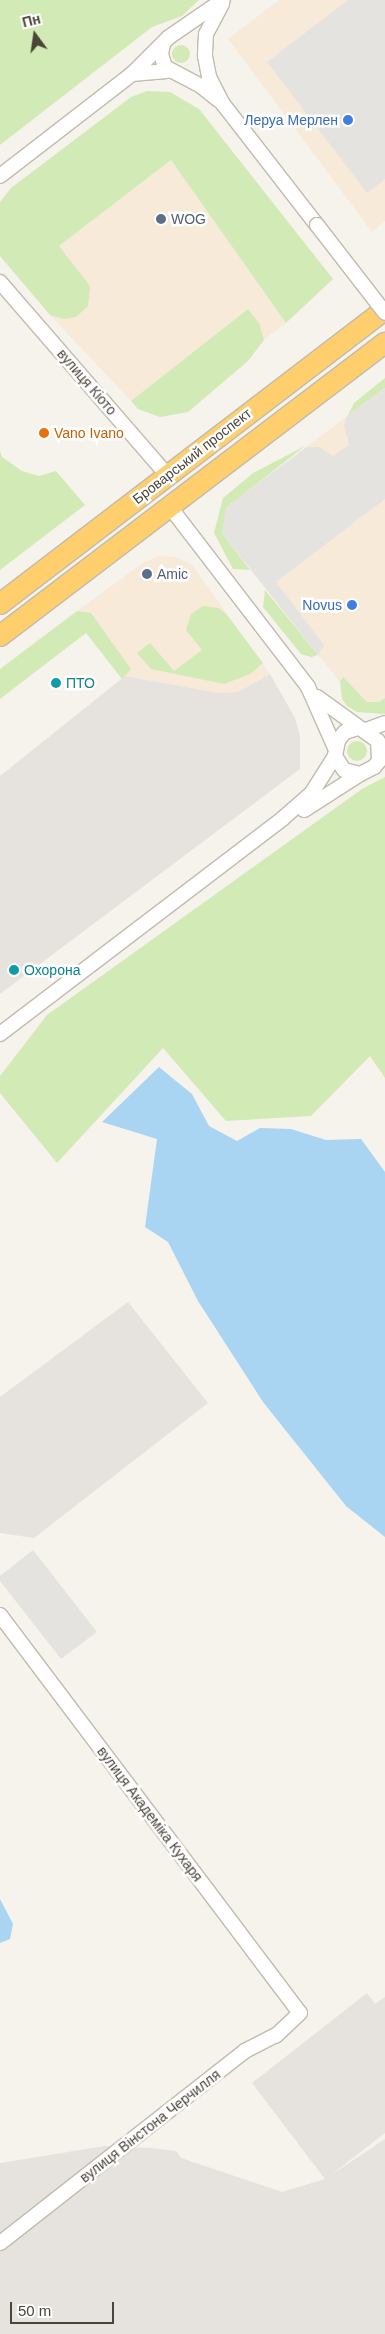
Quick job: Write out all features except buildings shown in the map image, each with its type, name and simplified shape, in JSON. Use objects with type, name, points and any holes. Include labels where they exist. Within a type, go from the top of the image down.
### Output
[{"type":"highway","name":"Броварський проспект","points":[[0,604],[385,312]]},
{"type":"highway","name":"Броварський проспект","points":[[0,636],[385,343]]},
{"type":"street","points":[[0,176],[132,74],[177,32],[224,0]]},
{"type":"street","points":[[132,74],[196,71],[205,52],[212,20],[224,0]]},
{"type":"street","points":[[177,32],[196,36],[205,52],[210,77],[223,104],[385,312]]},
{"type":"street","points":[[163,45],[162,59],[175,73],[201,86],[223,104]]},
{"type":"street","name":"вулиця Кіото","points":[[1,286],[168,476]]},
{"type":"street","points":[[170,507],[308,688],[344,770],[360,774]]},
{"type":"street","points":[[282,819],[304,810],[360,774],[381,758],[378,741],[308,688]]},
{"type":"street","points":[[0,1034],[282,819],[311,794],[345,732],[385,723]]},
{"type":"street","name":"вулиця Академіка Кухаря","points":[[0,1615],[300,2012]]},
{"type":"street","name":"вулиця Вінстона Черчилля","points":[[0,2243],[245,2051],[276,2036],[300,2012]]},
{"type":"shaded area","name":"Леруа Мерлен","points":[[279,0],[385,0],[385,221],[372,232],[228,39]]},
{"type":"shaded area","name":"Леруа Мерлен","points":[[348,0],[385,0],[385,179],[367,193],[267,62]]},
{"type":"shaded area","points":[[171,160],[286,323],[264,340],[259,323],[248,309],[131,401],[50,315],[64,319],[89,286],[59,246]]},
{"type":"shaded area","points":[[385,388],[385,698],[379,702],[367,702],[343,678],[340,682],[222,533],[226,507]]},
{"type":"shaded area","points":[[385,388],[385,499],[276,582],[324,645],[318,655],[222,533],[226,507],[307,447],[319,447],[333,456],[349,445],[344,425],[348,415]]},
{"type":"shaded area","points":[[159,556],[176,557],[192,565],[270,674],[238,692],[218,693],[125,676],[77,611],[143,563]]},
{"type":"shaded area","points":[[270,674],[295,718],[300,736],[300,769],[0,994],[0,776],[125,676],[218,693],[238,692]]},
{"type":"shaded area","points":[[128,1302],[208,1403],[34,1538],[0,1533],[0,1397]]},
{"type":"shaded area","points":[[33,1550],[97,1632],[61,1659],[0,1581],[0,1576]]},
{"type":"shaded area","points":[[367,1993],[375,2004],[385,1997],[385,2133],[331,2175],[385,2139],[385,2334],[0,2334],[0,2163],[105,2146],[152,2148],[176,2151],[181,2158],[282,2192],[325,2179],[252,2083]]},
{"type":"green space","points":[[0,0],[199,0],[182,16],[152,27],[0,145]]},
{"type":"green space","points":[[181,45],[189,50],[190,54],[185,62],[181,63],[173,58],[172,54],[177,46]]},
{"type":"green space","points":[[147,91],[170,92],[199,109],[333,279],[286,323],[171,160],[59,246],[90,286],[88,306],[76,317],[64,319],[50,315],[0,256],[0,202],[11,188],[131,97]]},
{"type":"green space","points":[[248,309],[259,323],[264,340],[248,361],[188,412],[160,417],[138,409],[131,401]]},
{"type":"green space","points":[[385,378],[385,388],[348,415],[354,403]]},
{"type":"green space","points":[[305,446],[227,507],[222,533],[250,570],[233,569],[214,533],[223,498],[253,473]]},
{"type":"green space","points":[[0,451],[2,457],[22,471],[39,476],[56,471],[85,505],[0,570]]},
{"type":"green space","points":[[265,590],[318,655],[311,657],[301,654],[263,607]]},
{"type":"green space","points":[[203,606],[219,608],[227,615],[263,663],[250,674],[224,684],[151,669],[137,653],[150,643],[174,671],[202,650],[186,630],[191,614]]},
{"type":"green space","points":[[77,611],[91,613],[131,669],[122,679],[86,633],[0,699],[0,669]]},
{"type":"green space","points":[[343,677],[367,702],[379,702],[385,698],[385,714],[357,712],[347,706],[342,699],[340,682]]},
{"type":"green space","points":[[353,741],[361,741],[367,747],[367,755],[361,761],[353,761],[347,755],[347,747]]},
{"type":"green space","points":[[385,777],[385,1078],[370,1056],[311,1116],[226,1121],[163,1048],[57,1163],[0,1093],[0,1076],[47,1015],[362,789]]},
{"type":"water","points":[[159,1067],[192,1094],[209,1126],[237,1141],[260,1128],[291,1129],[326,1140],[361,1139],[385,1172],[385,1537],[346,1506],[263,1402],[198,1301],[168,1242],[145,1227],[157,1139],[102,1122]]},
{"type":"water","points":[[0,1899],[13,1924],[10,1939],[0,1943]]},
{"type":"place","name":"Леруа Мерлен","points":[[348,120]]},
{"type":"place","name":"WOG","points":[[161,219]]},
{"type":"place","name":"Vano Ivano","points":[[44,433]]},
{"type":"place","name":"Amic","points":[[147,574]]},
{"type":"place","name":"Novus","points":[[352,605]]},
{"type":"place","name":"ПТО","points":[[56,683]]},
{"type":"place","name":"Охорона","points":[[14,970]]}]
